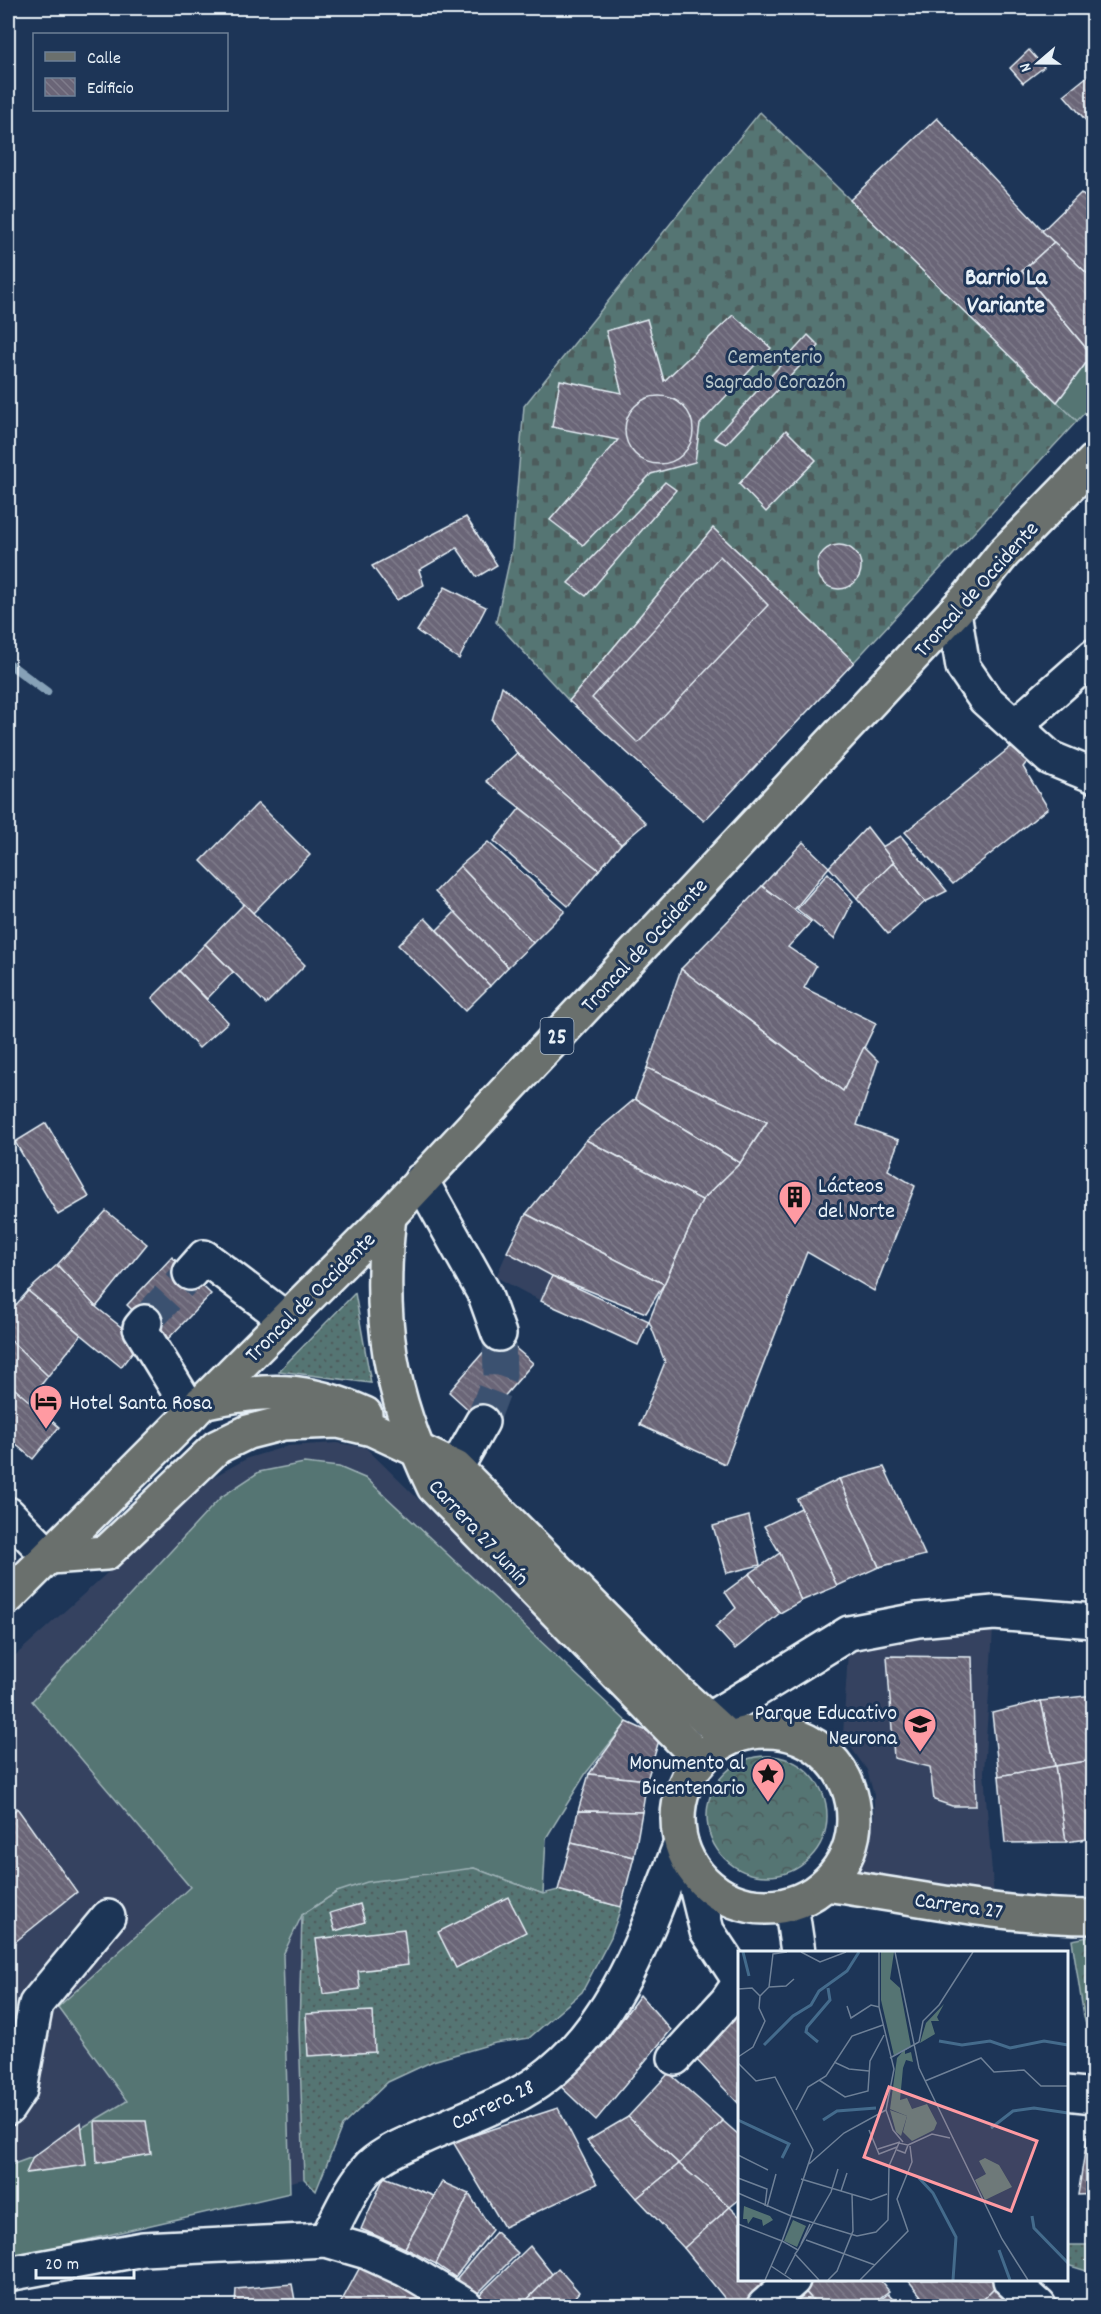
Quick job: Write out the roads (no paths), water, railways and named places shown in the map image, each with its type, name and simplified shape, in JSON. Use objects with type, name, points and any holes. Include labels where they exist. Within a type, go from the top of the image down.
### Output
[{"type":"main road","name":"Troncal de Occidente","points":[[8,1597],[388,1216],[954,612],[1004,554],[1094,461]]},
{"type":"main road","points":[[388,1216],[383,1263],[385,1322],[400,1404],[416,1449]]},
{"type":"main road","points":[[197,1408],[247,1392],[293,1392],[338,1402],[380,1421],[416,1449]]},
{"type":"main road","points":[[50,1557],[106,1553],[217,1447],[248,1432],[283,1423],[338,1421],[372,1429],[416,1449]]},
{"type":"main road","name":"Carrera 27 Junín","points":[[416,1449],[456,1468],[718,1729]]},
{"type":"main road","name":"Carrera 27 Junín","points":[[416,1449],[434,1487],[700,1759]]},
{"type":"main road","points":[[718,1729],[742,1733],[770,1730],[792,1734],[813,1744],[831,1759],[844,1778],[852,1800],[854,1823],[850,1846],[841,1866],[826,1884],[810,1896],[791,1904],[759,1907],[727,1899],[713,1890],[686,1854],[678,1814],[684,1785],[718,1729]]},
{"type":"main road","name":"Carrera 27","points":[[826,1884],[985,1909],[1050,1916],[1094,1917]]},
{"type":"street","points":[[954,612],[963,667],[985,699],[1050,758],[1094,776]]},
{"type":"street","points":[[1015,726],[1094,656]]},
{"type":"street","points":[[422,1180],[484,1295],[499,1334]]},
{"type":"street","points":[[190,1273],[204,1257],[286,1319]]},
{"type":"street","points":[[145,1322],[140,1328],[197,1408]]},
{"type":"street","points":[[456,1468],[482,1422]]},
{"type":"street","points":[[8,1514],[50,1557]]},
{"type":"street","points":[[718,1729],[849,1633],[918,1620],[994,1613],[1094,1621]]},
{"type":"street","points":[[686,1854],[707,1931],[738,1978]]},
{"type":"street","name":"Carrera 28","points":[[326,2240],[356,2185],[371,2165],[399,2147],[536,2083],[576,2049],[601,2017],[635,1959],[686,1854]]},
{"type":"street","points":[[791,1904],[798,1951]]},
{"type":"street","points":[[8,2108],[20,2090],[36,2004],[108,1917]]},
{"type":"street","points":[[675,2058],[727,2001],[738,1984]]},
{"type":"street","points":[[1068,2093],[1094,2096]]},
{"type":"street","points":[[8,2274],[143,2249],[326,2240],[367,2252],[396,2266],[466,2307]]},
{"type":"street","points":[[764,2307],[793,2281]]},
{"type":"street","points":[[1011,2281],[1039,2307]]},
{"type":"waterway","points":[[8,663],[47,692]]},
{"type":"tunnel","points":[[145,1322],[190,1273]]},
{"type":"tunnel","points":[[482,1422],[500,1375],[499,1334]]},
{"type":"place","name":"Lácteos del Norte","points":[[795,1226]]},
{"type":"place","name":"Hotel Santa Rosa","points":[[46,1430]]},
{"type":"place","name":"Parque Educativo Neurona","points":[[920,1753]]},
{"type":"place","name":"Monumento al Bicentenario","points":[[768,1803]]},
{"type":"district","name":"Barrio La Variante","points":[[1006,290]]},
{"type":"park label","name":"Cementerio Sagrado Corazón","points":[[775,368]]}]
